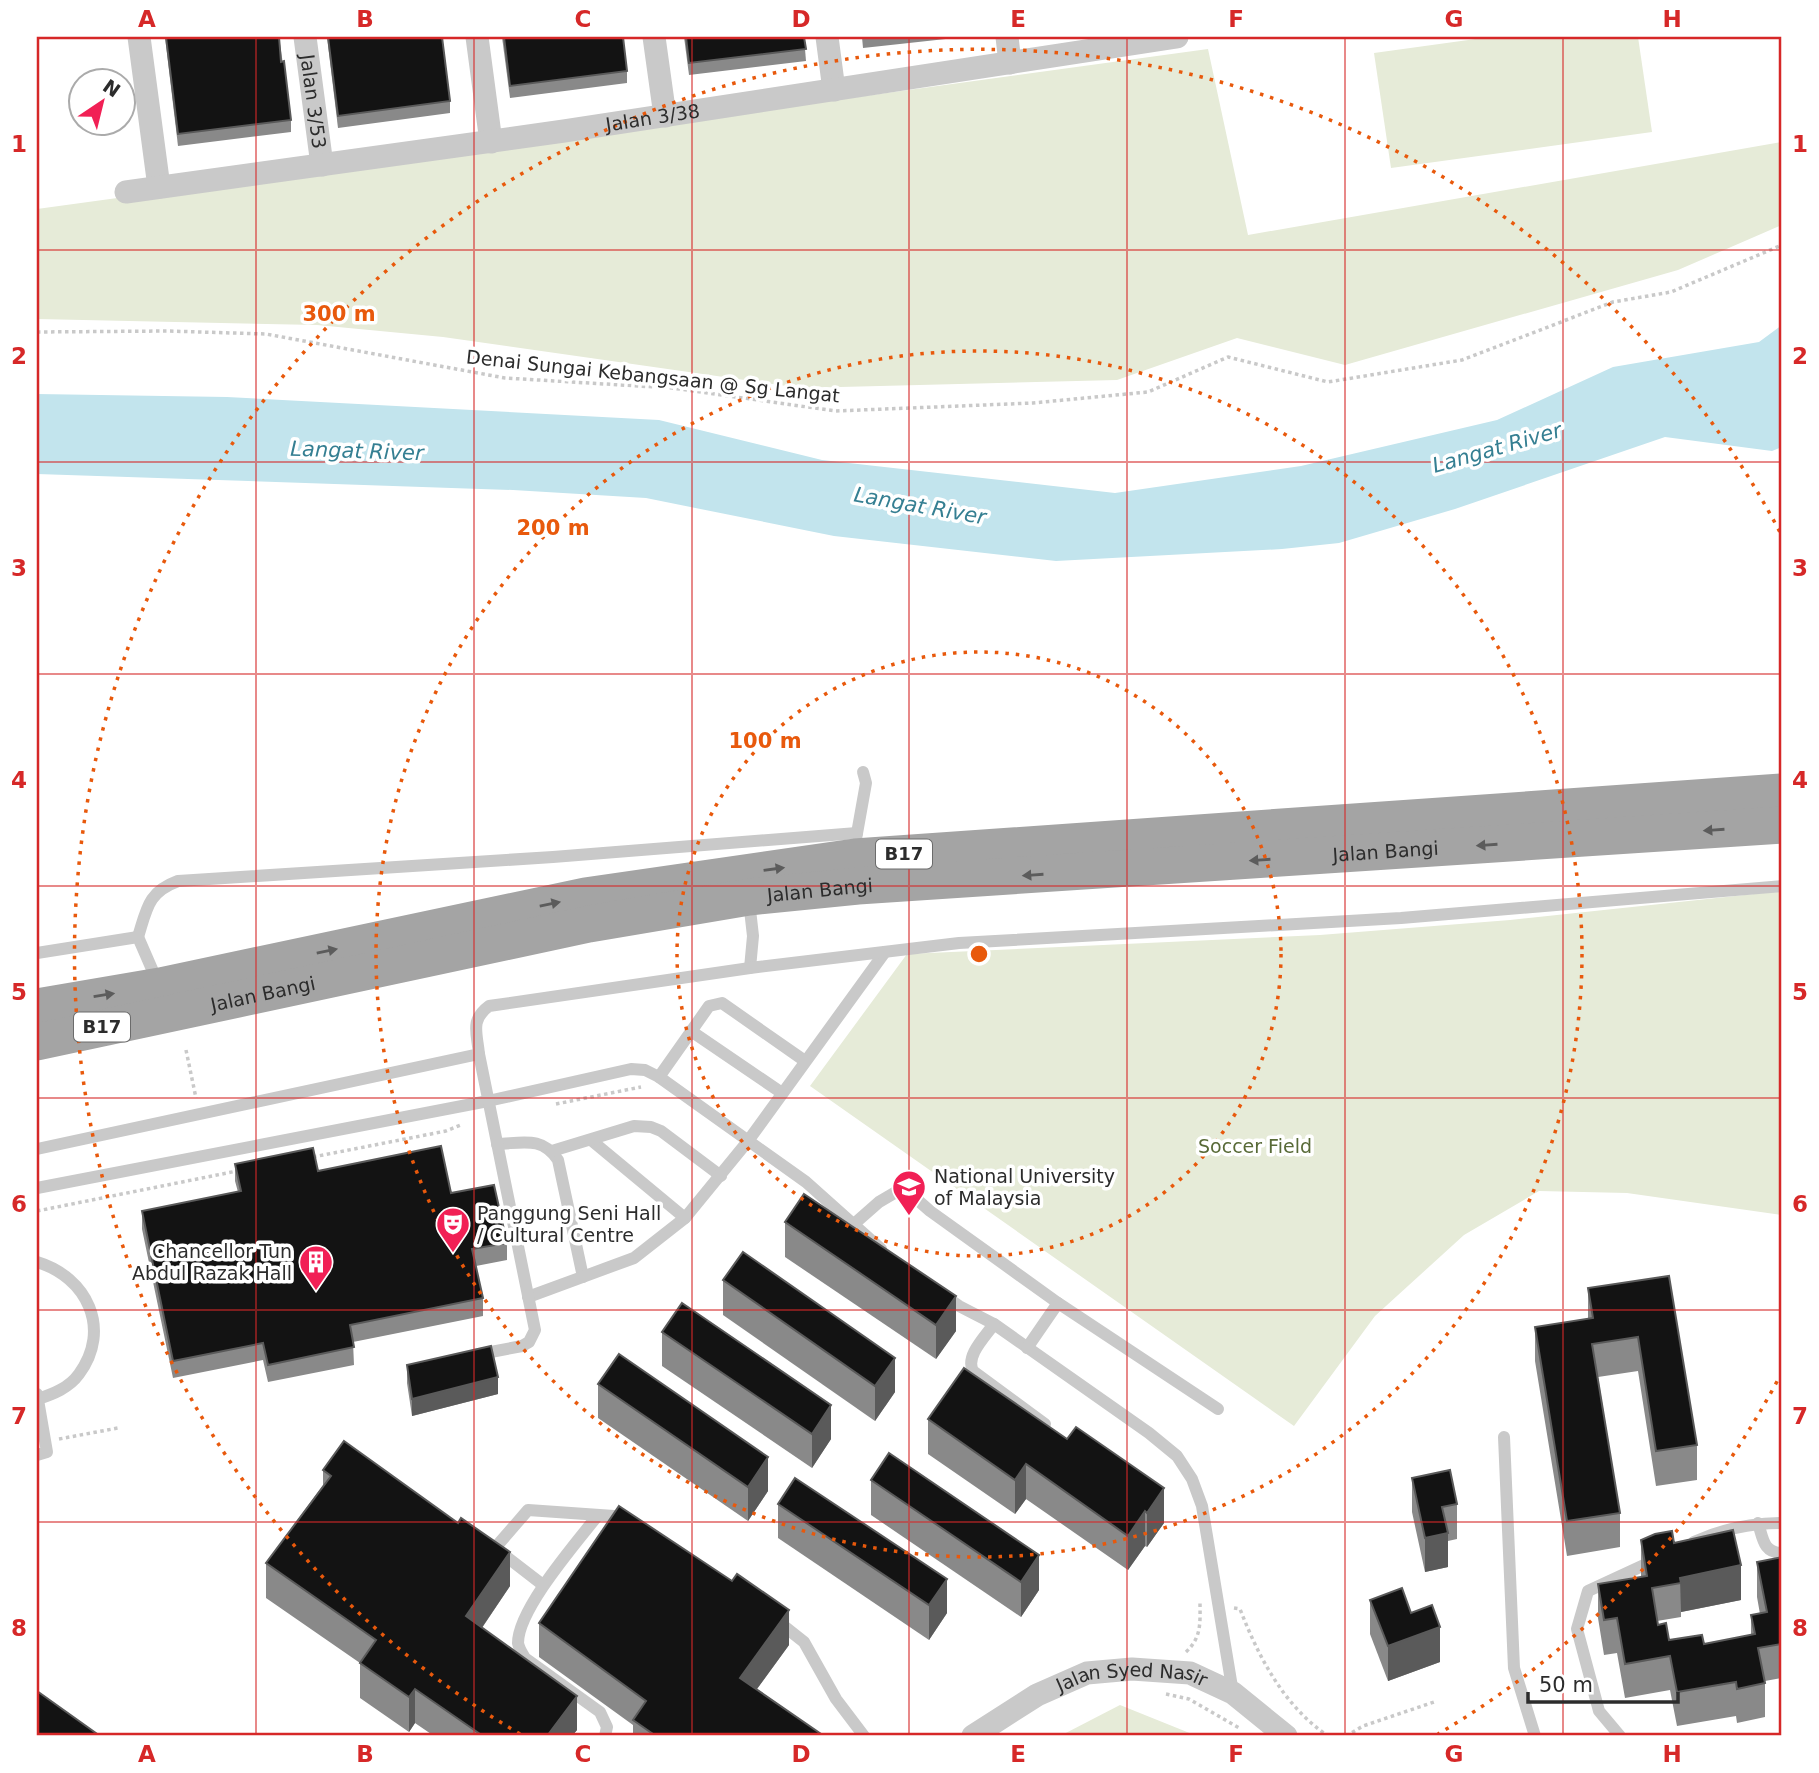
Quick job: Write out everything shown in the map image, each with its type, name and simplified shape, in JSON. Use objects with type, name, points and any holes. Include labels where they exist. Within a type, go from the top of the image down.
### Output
[{"type":"main road","name":"Jalan Bangi","points":[[37,1007],[160,986],[585,897],[856,845],[1782,792]]},
{"type":"main road","name":"Jalan Bangi","points":[[37,1042],[589,924],[749,897],[858,886],[1782,825]]},
{"type":"street","points":[[139,37],[159,187]]},
{"type":"street","name":"Jalan 3/53","points":[[304,37],[322,165]]},
{"type":"street","points":[[477,37],[491,142]]},
{"type":"street","points":[[654,37],[665,116]]},
{"type":"street","points":[[827,37],[834,90]]},
{"type":"street","points":[[1007,37],[1010,63]]},
{"type":"street","name":"Jalan 3/38","points":[[127,192],[491,142],[1177,37]]},
{"type":"street","name":"Jalan Syed Nasir","points":[[973,1736],[1037,1695],[1087,1673],[1132,1670],[1190,1674],[1233,1693],[1286,1736]]},
{"type":"lane","points":[[160,986],[138,937],[148,905],[162,887],[178,881],[552,857],[856,845],[866,783],[863,772]]},
{"type":"lane","points":[[459,1358],[522,1346],[529,1342],[535,1330],[479,1054],[476,1021],[480,1012],[489,1006],[750,968],[959,943],[1401,918],[1782,886]]},
{"type":"lane","points":[[749,897],[753,936],[750,968]]},
{"type":"lane","points":[[37,953],[138,937]]},
{"type":"lane","points":[[528,1297],[634,1258],[685,1218],[748,1141],[885,952]]},
{"type":"lane","points":[[659,1077],[709,1006],[722,1003],[805,1061]]},
{"type":"lane","points":[[691,1031],[782,1093]]},
{"type":"lane","points":[[37,1149],[479,1054]]},
{"type":"lane","points":[[37,1188],[488,1101],[631,1069],[645,1070],[659,1077],[806,1182],[895,1260]]},
{"type":"lane","points":[[552,1151],[634,1126],[651,1127],[661,1131],[721,1176]]},
{"type":"lane","points":[[591,1140],[685,1218]]},
{"type":"lane","points":[[497,1144],[543,1144],[558,1160],[583,1277]]},
{"type":"lane","points":[[854,1224],[879,1202],[896,1192],[913,1196],[930,1212],[1058,1303],[1217,1409]]},
{"type":"lane","points":[[37,1262],[61,1271],[79,1287],[90,1308],[94,1331],[90,1355],[78,1376],[60,1391],[37,1396],[47,1452],[37,1455]]},
{"type":"lane","points":[[937,1290],[959,1306],[994,1324],[1149,1433],[1177,1456],[1192,1479],[1202,1506],[1233,1693]]},
{"type":"lane","points":[[1027,1348],[1058,1303]]},
{"type":"lane","points":[[994,1324],[972,1357],[971,1367],[1045,1423]]},
{"type":"lane","points":[[1504,1437],[1514,1668],[1535,1736]]},
{"type":"lane","points":[[543,1585],[495,1548],[528,1510],[614,1516],[638,1530]]},
{"type":"lane","points":[[598,1515],[543,1585],[520,1631],[518,1646],[525,1658],[600,1712],[607,1727],[605,1736]]},
{"type":"lane","points":[[1758,1523],[1765,1547],[1774,1553],[1782,1553]]},
{"type":"lane","points":[[1676,1550],[1714,1532],[1758,1523],[1782,1523]]},
{"type":"lane","points":[[1620,1736],[1599,1711],[1577,1629],[1588,1591],[1664,1556]]},
{"type":"lane","points":[[761,1609],[804,1642],[836,1699],[864,1736]]},
{"type":"path","name":"Denai Sungai Kebangsaan @ Sg Langat","points":[[37,332],[168,331],[266,334],[505,378],[672,388],[836,411],[1033,403],[1148,392],[1228,357],[1328,382],[1462,360],[1613,302],[1671,292],[1782,245]]},
{"type":"path","points":[[186,1050],[199,1114]]},
{"type":"path","points":[[547,1106],[649,1087]]},
{"type":"path","points":[[310,1157],[446,1131],[474,1120],[491,1117]]},
{"type":"path","points":[[37,1211],[241,1171]]},
{"type":"path","points":[[45,1442],[118,1428]]},
{"type":"path","points":[[1175,1658],[1195,1643],[1200,1632],[1200,1593]]},
{"type":"path","points":[[1200,1606],[1240,1609],[1267,1672],[1311,1724],[1328,1736]]},
{"type":"path","points":[[1164,1694],[1189,1699],[1243,1731]]},
{"type":"path","points":[[1346,1736],[1363,1726],[1437,1701]]},
{"type":"green space","points":[[1490,37],[1638,37],[1652,132],[1391,168],[1374,53]]},
{"type":"green space","points":[[1208,49],[1248,235],[1782,142],[1782,225],[1678,270],[1345,365],[1237,338],[1117,380],[801,388],[443,337],[317,325],[37,319],[37,209]]},
{"type":"green space","name":"Soccer Field","points":[[1782,891],[1782,1215],[1627,1193],[1539,1191],[1464,1235],[1375,1316],[1294,1426],[810,1086],[907,954],[1320,935],[1510,920]]},
{"type":"green space","points":[[1120,1705],[1197,1736],[1060,1736]]},
{"type":"water","name":"Langat River","points":[[1782,325],[1782,447],[1772,451],[1665,437],[1455,509],[1339,543],[1282,549],[1056,561],[834,536],[646,498],[513,490],[37,474],[37,394],[227,397],[659,420],[822,460],[1115,493],[1301,466],[1497,420],[1613,367],[1759,342]]},
{"type":"building","points":[[166,37],[279,37],[291,120],[178,134]]},
{"type":"building","points":[[328,37],[442,37],[450,101],[338,116]]},
{"type":"building","points":[[504,37],[623,37],[627,71],[510,86]]},
{"type":"building","points":[[686,37],[804,37],[806,49],[689,63]]},
{"type":"building","name":"Chancellor Tun Abdul Razak Hall","points":[[441,1146],[451,1193],[494,1185],[507,1243],[472,1249],[483,1298],[350,1325],[354,1347],[268,1365],[263,1343],[173,1361],[142,1211],[241,1191],[235,1164],[313,1148],[318,1171]]},
{"type":"building","points":[[804,1194],[956,1296],[936,1325],[785,1222]]},
{"type":"building","points":[[743,1252],[895,1358],[875,1386],[723,1280]]},
{"type":"building","points":[[1669,1276],[1697,1445],[1656,1451],[1638,1337],[1592,1344],[1620,1513],[1567,1521],[1535,1327],[1593,1318],[1588,1288]]},
{"type":"building","points":[[682,1303],[831,1405],[812,1434],[662,1332]]},
{"type":"building","points":[[491,1346],[498,1377],[412,1399],[407,1365]]},
{"type":"building","points":[[619,1354],[768,1457],[748,1487],[598,1384]]},
{"type":"building","points":[[964,1368],[1067,1439],[1076,1427],[1164,1488],[1128,1536],[1026,1464],[1015,1480],[928,1419]]},
{"type":"building","points":[[344,1441],[458,1523],[461,1518],[510,1552],[466,1616],[577,1696],[547,1736],[483,1736],[415,1689],[409,1697],[360,1663],[376,1640],[266,1563],[331,1476],[323,1470]]},
{"type":"building","points":[[889,1453],[1039,1555],[1021,1582],[871,1480]]},
{"type":"building","points":[[1450,1470],[1457,1504],[1442,1507],[1448,1533],[1425,1538],[1412,1478]]},
{"type":"building","points":[[795,1478],[947,1579],[929,1605],[778,1504]]},
{"type":"building","points":[[619,1506],[732,1581],[737,1574],[789,1610],[740,1678],[824,1736],[656,1736],[633,1720],[646,1701],[539,1623]]},
{"type":"building","points":[[1733,1530],[1741,1565],[1680,1578],[1681,1583],[1652,1588],[1658,1625],[1666,1623],[1669,1640],[1702,1635],[1704,1644],[1755,1634],[1751,1615],[1767,1612],[1757,1562],[1782,1557],[1782,1644],[1758,1648],[1765,1683],[1737,1689],[1736,1682],[1677,1692],[1670,1656],[1625,1664],[1617,1618],[1604,1620],[1598,1584],[1647,1576],[1641,1540],[1655,1534],[1672,1531],[1674,1543]]},
{"type":"building","points":[[1402,1588],[1411,1613],[1432,1605],[1440,1627],[1388,1646],[1370,1600]]},
{"type":"building","points":[[37,1691],[100,1736],[37,1736]]},
{"type":"place","name":"National University of Malaysia","points":[[909,1217]]},
{"type":"place","name":"Panggung Seni Hall / Cultural Centre","points":[[453,1254]]},
{"type":"place","name":"Chancellor Tun Abdul Razak Hall","points":[[316,1292]]}]
